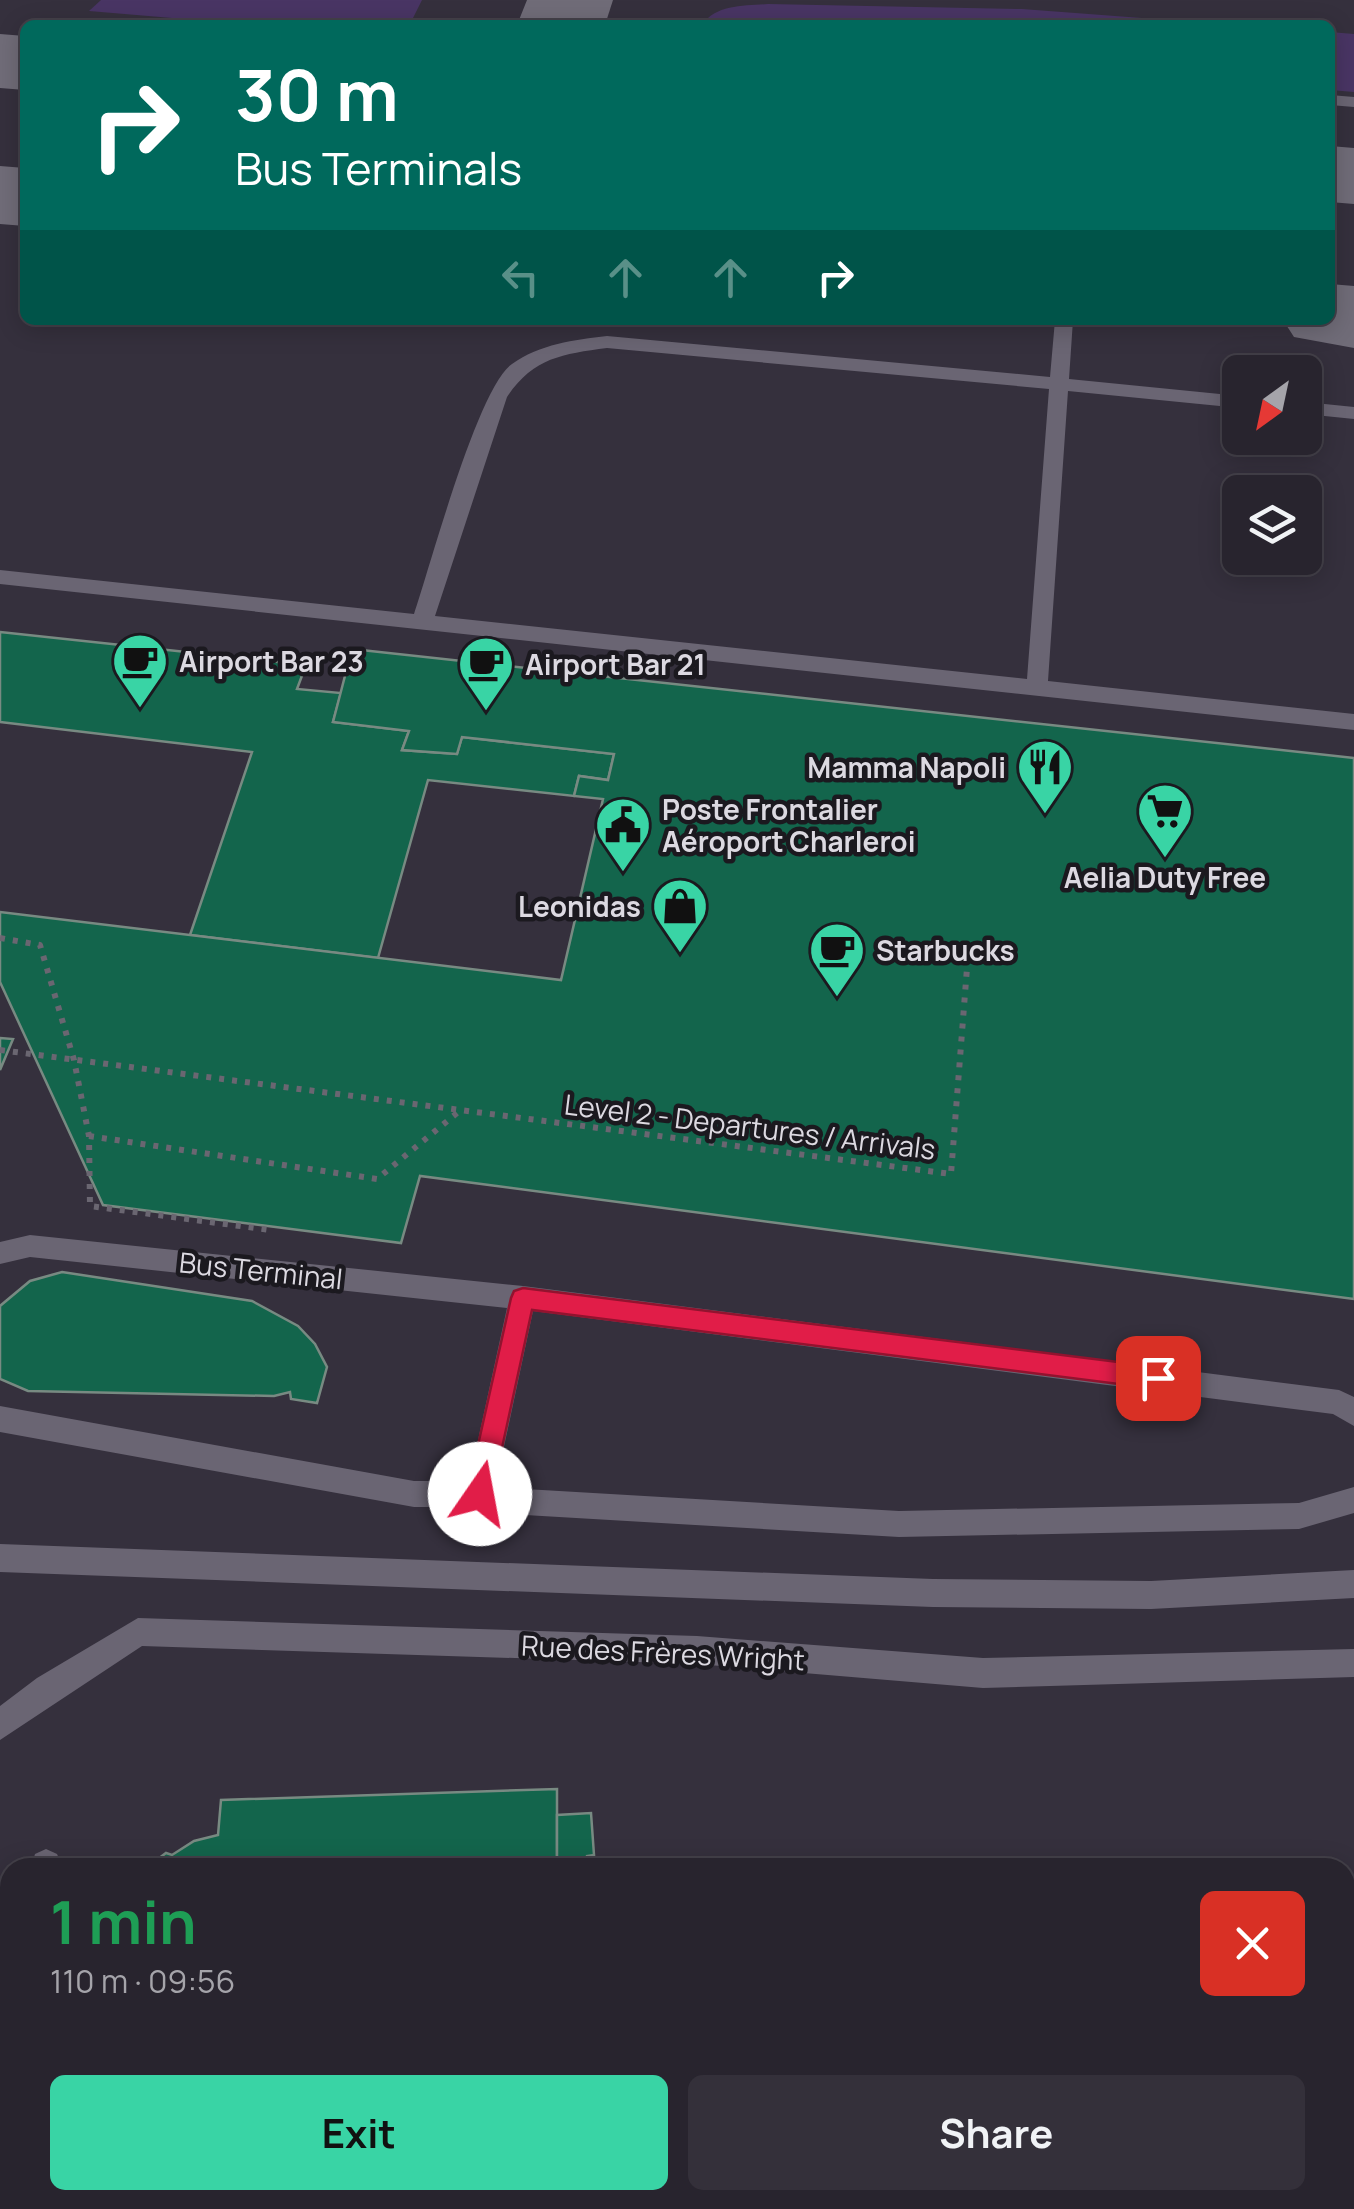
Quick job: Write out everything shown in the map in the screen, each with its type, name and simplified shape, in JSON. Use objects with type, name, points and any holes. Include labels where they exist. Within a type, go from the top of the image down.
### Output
[{"type":"street","points":[[1037,688],[1064,325]]},
{"type":"street","points":[[422,622],[497,397],[516,370],[562,348],[607,342],[1222,400]]},
{"type":"street","points":[[1322,409],[1354,412]]},
{"type":"street","points":[[0,577],[1354,722]]},
{"type":"street","name":"Bus Terminal","points":[[0,1253],[30,1246],[523,1298],[1339,1402],[1354,1414]]},
{"type":"street","points":[[480,1494],[523,1298]]},
{"type":"street","points":[[0,1419],[414,1494],[480,1494],[525,1502],[900,1524],[1299,1516],[1354,1500]]},
{"type":"street","points":[[0,1558],[933,1593],[1151,1595],[1354,1584]]},
{"type":"street","name":"Rue des Frères Wright","points":[[0,1725],[48,1688],[138,1632],[714,1651],[984,1674],[1354,1663]]},
{"type":"path","points":[[0,938],[40,945],[74,1060],[90,1136],[90,1206],[280,1231]]},
{"type":"path","name":"Level 2 - Departures / Arrivals","points":[[458,1112],[951,1174],[967,968]]},
{"type":"path","points":[[0,1050],[458,1112]]},
{"type":"path","points":[[90,1136],[378,1179],[458,1112]]},
{"type":"shaded area","points":[[101,0],[422,0],[412,20],[196,20],[89,11]]},
{"type":"shaded area","points":[[741,6],[1022,9],[1168,20],[706,20],[715,13]]},
{"type":"shaded area","points":[[1335,32],[1354,34],[1354,92],[1335,90]]},
{"type":"building","points":[[0,632],[306,665],[297,689],[341,693],[333,722],[409,731],[402,750],[457,754],[462,737],[614,754],[608,780],[579,776],[574,796],[428,780],[378,958],[190,935],[252,752],[0,722]]},
{"type":"building","points":[[352,649],[1354,758],[1354,1299],[420,1176],[401,1243],[103,1205],[0,982],[0,912],[561,980],[603,799],[574,796],[579,776],[608,780],[614,754],[462,737],[457,754],[402,750],[409,731],[333,722]]},
{"type":"building","points":[[0,1038],[13,1039],[0,1070]]},
{"type":"building","points":[[62,1272],[252,1301],[298,1326],[315,1344],[327,1367],[317,1403],[291,1399],[290,1392],[274,1396],[28,1391],[0,1379],[0,1306],[30,1281]]},
{"type":"building","points":[[557,1789],[557,1858],[159,1858],[194,1841],[218,1835],[221,1800]]},
{"type":"building","points":[[591,1813],[594,1855],[557,1858],[557,1815]]},
{"type":"taxiway","points":[[563,20],[570,0]]},
{"type":"taxiway","points":[[0,61],[20,63]]},
{"type":"taxiway","points":[[1335,174],[1354,176]]},
{"type":"taxiway","points":[[0,195],[20,197]]},
{"type":"taxiway","points":[[1335,315],[1354,317]]},
{"type":"place","name":"Airport Bar 23","points":[[140,710]]},
{"type":"place","name":"Airport Bar 21","points":[[486,713]]},
{"type":"place","name":"Mamma Napoli","points":[[1045,816]]},
{"type":"place","name":"Aelia Duty Free","points":[[1165,860]]},
{"type":"place","name":"Poste Frontalier Aéroport Charleroi","points":[[623,874]]},
{"type":"place","name":"Leonidas","points":[[680,955]]},
{"type":"place","name":"Starbucks","points":[[837,999]]},
{"type":"route","points":[[480,1494],[523,1298],[1158,1378]]}]
